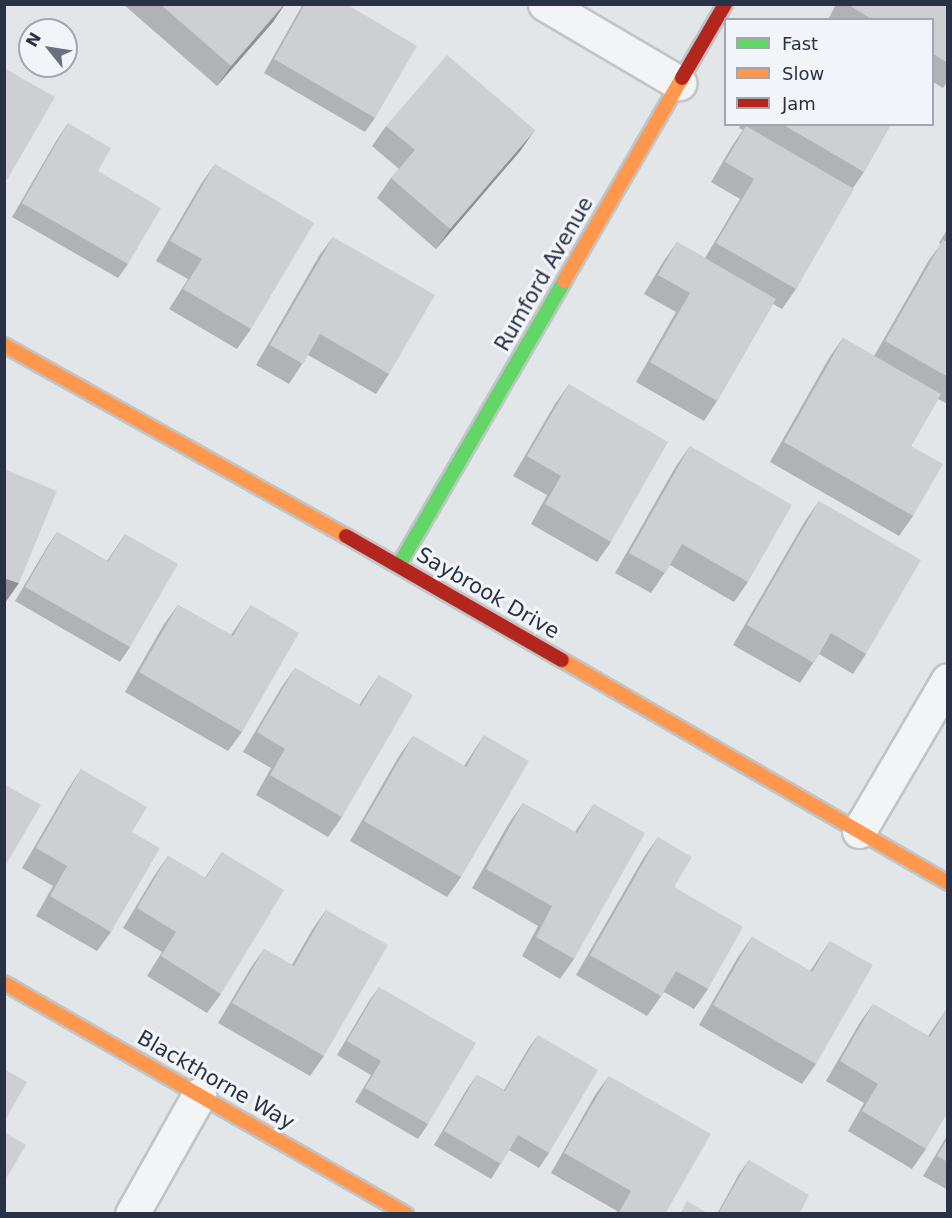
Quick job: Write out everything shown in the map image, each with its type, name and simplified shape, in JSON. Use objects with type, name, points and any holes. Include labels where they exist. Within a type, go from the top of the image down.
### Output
[{"type":"street","points":[[545,4],[679,83]]},
{"type":"street","name":"Rumford Avenue","points":[[399,565],[724,4]]},
{"type":"street","name":"Saybrook Drive","points":[[4,345],[399,565],[948,883]]},
{"type":"street","points":[[859,831],[948,680]]},
{"type":"street","name":"Blackthorne Way","points":[[4,983],[406,1214]]},
{"type":"street","points":[[132,1214],[199,1095]]},
{"type":"building","points":[[160,4],[284,4],[231,66]]},
{"type":"building","points":[[305,4],[346,4],[417,46],[375,118],[274,59]]},
{"type":"building","points":[[847,4],[948,4],[948,63],[934,55],[934,18],[870,18]]},
{"type":"building","points":[[447,55],[535,130],[450,229],[391,178],[415,150],[386,126]]},
{"type":"building","points":[[4,68],[55,97],[7,180],[4,179]]},
{"type":"building","points":[[68,123],[111,148],[98,171],[161,208],[128,264],[22,203]]},
{"type":"building","points":[[746,126],[854,189],[796,289],[716,243],[754,179],[725,162]]},
{"type":"building","points":[[785,126],[890,126],[864,172]]},
{"type":"building","points":[[215,164],[314,223],[251,329],[183,289],[202,259],[170,241]]},
{"type":"building","points":[[333,237],[435,295],[389,374],[320,334],[303,364],[270,345]]},
{"type":"building","points":[[943,240],[948,242],[948,377],[885,341]]},
{"type":"building","points":[[677,242],[776,299],[717,401],[650,362],[690,293],[658,275]]},
{"type":"building","points":[[843,338],[941,394],[911,446],[943,464],[913,516],[784,442]]},
{"type":"building","points":[[569,384],[668,442],[611,542],[545,504],[561,476],[527,456]]},
{"type":"building","points":[[690,446],[792,505],[748,582],[682,544],[665,573],[629,553]]},
{"type":"building","points":[[4,469],[57,491],[19,583],[4,578]]},
{"type":"building","points":[[819,501],[921,560],[866,654],[831,633],[814,663],[747,625]]},
{"type":"building","points":[[57,532],[108,562],[125,534],[178,564],[130,647],[25,587]]},
{"type":"building","points":[[178,605],[233,636],[251,605],[299,633],[242,732],[139,672]]},
{"type":"building","points":[[295,668],[361,706],[379,675],[413,695],[342,817],[270,775],[285,749],[257,732]]},
{"type":"building","points":[[484,735],[529,761],[461,877],[364,821],[413,736],[466,767]]},
{"type":"building","points":[[81,769],[147,807],[132,832],[160,848],[111,932],[50,896],[67,866],[36,848]]},
{"type":"building","points":[[4,784],[41,805],[4,868]]},
{"type":"building","points":[[523,803],[577,833],[594,804],[645,833],[574,959],[536,937],[552,906],[486,869]]},
{"type":"building","points":[[658,837],[692,857],[674,887],[743,927],[708,989],[676,971],[661,996],[590,955]]},
{"type":"building","points":[[222,852],[284,890],[221,994],[161,956],[176,932],[137,908],[168,856],[206,878]]},
{"type":"building","points":[[326,910],[388,945],[324,1056],[232,1003],[264,949],[294,966]]},
{"type":"building","points":[[752,937],[812,972],[830,941],[873,965],[816,1064],[713,1005]]},
{"type":"building","points":[[379,987],[476,1043],[428,1124],[365,1088],[381,1061],[347,1041]]},
{"type":"building","points":[[873,1004],[930,1037],[948,1007],[948,1112],[926,1149],[862,1111],[878,1084],[840,1061]]},
{"type":"building","points":[[538,1035],[598,1070],[549,1153],[518,1135],[501,1164],[444,1131],[477,1075],[505,1091]]},
{"type":"building","points":[[4,1069],[27,1082],[4,1122]]},
{"type":"building","points":[[609,1076],[711,1134],[665,1214],[618,1214],[631,1191],[564,1153]]},
{"type":"building","points":[[4,1132],[26,1145],[4,1182]]},
{"type":"building","points":[[948,1138],[948,1162],[937,1156]]},
{"type":"building","points":[[749,1160],[809,1195],[799,1214],[718,1214]]},
{"type":"building","points":[[687,1201],[709,1214],[680,1214]]},
{"type":"traffic: fast","points":[[399,565],[564,281]]},
{"type":"traffic: slow","points":[[564,281],[682,78]]},
{"type":"traffic: slow","points":[[4,345],[346,536]]},
{"type":"traffic: slow","points":[[562,660],[948,883]]},
{"type":"traffic: slow","points":[[4,983],[406,1214]]},
{"type":"traffic: jam","points":[[682,78],[725,4]]},
{"type":"traffic: jam","points":[[346,536],[562,660]]}]
